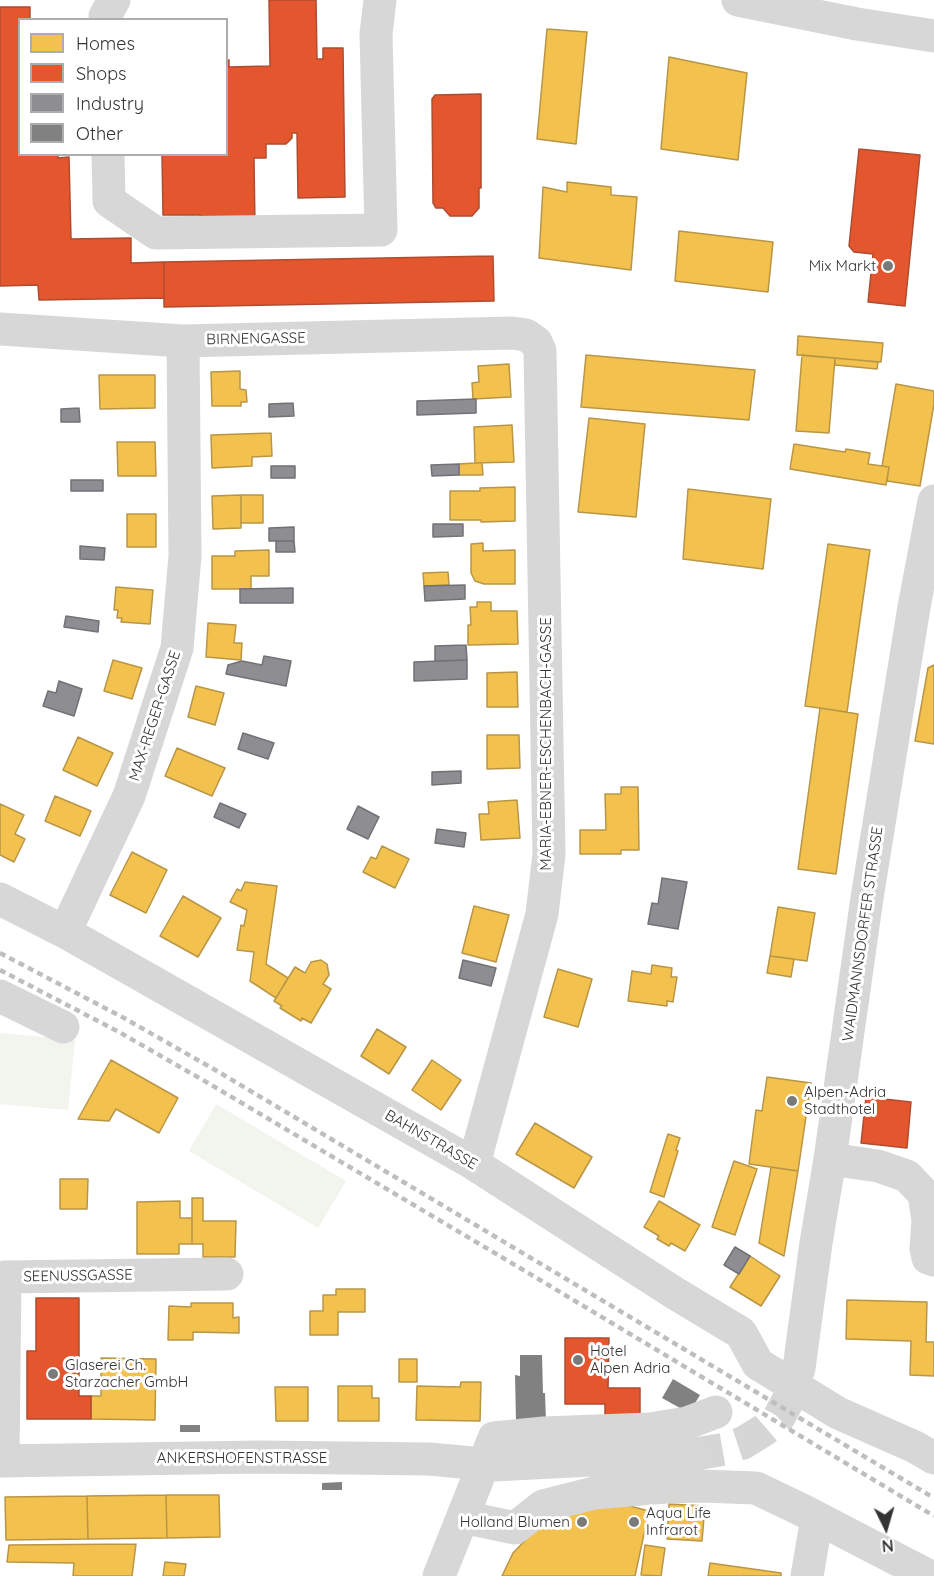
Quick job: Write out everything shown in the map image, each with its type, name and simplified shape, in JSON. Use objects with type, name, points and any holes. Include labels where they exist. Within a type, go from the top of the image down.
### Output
[{"type":"street","points":[[105,18],[114,0]]},
{"type":"street","points":[[108,156],[109,201],[156,233],[381,230],[376,34],[380,0]]},
{"type":"street","points":[[738,0],[857,24],[934,36]]},
{"type":"street","name":"BIRNENGASSE","points":[[0,328],[183,341],[512,333]]},
{"type":"street","name":"MARIA-EBNER-ESCHENBACH-GASSE","points":[[474,1164],[542,914],[549,854],[540,351],[536,342],[526,335],[512,333]]},
{"type":"street","name":"MAX-REGER-GASSE","points":[[65,932],[129,796],[177,648],[185,556],[183,341]]},
{"type":"street","name":"WAIDMANNSDORFER STRASSE","points":[[800,1368],[816,1243],[867,898],[924,608],[934,501]]},
{"type":"street","name":"BAHNSTRASSE","points":[[0,899],[65,932],[474,1164],[741,1333],[759,1364],[838,1413],[924,1452]]},
{"type":"street","points":[[0,996],[63,1027]]},
{"type":"street","points":[[830,1159],[878,1166],[907,1176],[924,1194],[928,1220],[926,1249],[928,1258],[934,1260]]},
{"type":"street","name":"SEENUSSGASSE","points":[[2,1461],[5,1277],[227,1274]]},
{"type":"street","points":[[439,1576],[494,1438],[544,1433],[650,1429],[687,1422],[716,1412]]},
{"type":"street","points":[[483,1465],[690,1455]]},
{"type":"street","name":"ANKERSHOFENSTRASSE","points":[[2,1461],[260,1457],[429,1459],[483,1465]]},
{"type":"street","points":[[463,1516],[515,1528],[543,1506],[594,1492],[702,1486],[756,1488],[928,1576]]},
{"type":"street","points":[[807,1576],[817,1518]]},
{"type":"shaded area","points":[[0,1033],[75,1040],[68,1110],[0,1104]]},
{"type":"shaded area","points":[[216,1104],[346,1181],[318,1228],[189,1151]]},
{"type":"building: Homes","points":[[547,29],[587,32],[576,144],[537,139]]},
{"type":"building: Homes","points":[[669,57],[747,73],[738,160],[661,149]]},
{"type":"building: Homes","points":[[567,182],[611,187],[611,195],[637,197],[631,270],[539,258],[543,187],[567,192]]},
{"type":"building: Homes","points":[[679,231],[773,242],[768,292],[675,281]]},
{"type":"building: Homes","points":[[798,336],[883,343],[881,362],[797,355]]},
{"type":"building: Homes","points":[[586,355],[755,370],[749,420],[581,407]]},
{"type":"building: Homes","points":[[802,355],[835,358],[829,433],[796,431]]},
{"type":"building: Homes","points":[[835,358],[878,362],[877,369],[835,365]]},
{"type":"building: Homes","points":[[509,364],[511,397],[473,399],[472,383],[479,382],[478,366]]},
{"type":"building: Homes","points":[[240,371],[240,389],[246,390],[247,402],[241,402],[241,406],[212,406],[211,372]]},
{"type":"building: Homes","points":[[99,375],[155,375],[155,408],[100,409]]},
{"type":"building: Homes","points":[[896,384],[934,391],[934,404],[920,486],[887,481],[889,467],[882,466]]},
{"type":"building: Homes","points":[[589,418],[645,424],[636,517],[578,512]]},
{"type":"building: Homes","points":[[512,425],[514,462],[475,463],[474,427]]},
{"type":"building: Homes","points":[[271,433],[272,456],[252,457],[252,466],[212,468],[211,435]]},
{"type":"building: Homes","points":[[117,442],[155,442],[156,476],[118,476]]},
{"type":"building: Homes","points":[[794,444],[845,452],[846,449],[870,453],[868,464],[889,467],[886,485],[790,469]]},
{"type":"building: Homes","points":[[482,463],[483,475],[459,475],[459,464]]},
{"type":"building: Homes","points":[[515,487],[515,521],[450,520],[450,491],[480,491],[480,488]]},
{"type":"building: Homes","points":[[688,489],[771,499],[763,569],[683,559]]},
{"type":"building: Homes","points":[[241,495],[263,495],[263,523],[241,523]]},
{"type":"building: Homes","points":[[241,495],[241,528],[213,529],[212,496]]},
{"type":"building: Homes","points":[[127,514],[156,514],[156,547],[127,547]]},
{"type":"building: Homes","points":[[483,543],[483,551],[515,550],[515,584],[484,584],[475,581],[471,573],[471,544]]},
{"type":"building: Homes","points":[[828,544],[870,550],[847,712],[805,706]]},
{"type":"building: Homes","points":[[269,550],[269,576],[251,576],[251,589],[212,589],[212,556],[235,556],[235,551]]},
{"type":"building: Homes","points":[[448,572],[449,585],[424,586],[423,573]]},
{"type":"building: Homes","points":[[116,587],[153,590],[150,624],[121,622],[122,618],[117,618],[118,610],[114,610]]},
{"type":"building: Homes","points":[[477,602],[491,602],[491,611],[517,611],[518,644],[468,645],[468,625],[471,625],[470,607],[477,607]]},
{"type":"building: Homes","points":[[208,623],[236,625],[234,643],[242,643],[241,660],[206,657]]},
{"type":"building: Homes","points":[[113,660],[142,668],[132,699],[104,691]]},
{"type":"building: Homes","points":[[934,665],[934,744],[915,741],[928,668]]},
{"type":"building: Homes","points":[[517,672],[518,707],[487,707],[487,673]]},
{"type":"building: Homes","points":[[196,686],[224,693],[215,725],[188,717]]},
{"type":"building: Homes","points":[[820,708],[858,714],[836,874],[798,869]]},
{"type":"building: Homes","points":[[487,735],[519,735],[520,768],[487,769]]},
{"type":"building: Homes","points":[[78,737],[113,753],[97,786],[63,770]]},
{"type":"building: Homes","points":[[177,748],[225,768],[212,796],[165,776]]},
{"type":"building: Homes","points":[[621,787],[638,787],[639,850],[621,850],[621,854],[580,854],[580,830],[606,830],[605,794],[621,794]]},
{"type":"building: Homes","points":[[55,796],[91,811],[80,836],[45,821]]},
{"type":"building: Homes","points":[[517,800],[520,838],[481,840],[479,814],[489,814],[488,802]]},
{"type":"building: Homes","points":[[0,804],[24,815],[15,834],[25,839],[14,862],[0,855]]},
{"type":"building: Homes","points":[[382,846],[409,859],[395,888],[363,872],[371,857],[376,859]]},
{"type":"building: Homes","points":[[132,852],[167,870],[146,913],[110,895]]},
{"type":"building: Homes","points":[[245,882],[277,886],[266,964],[288,978],[276,998],[250,981],[254,952],[237,950],[241,925],[244,926],[247,910],[230,902],[237,889],[241,891]]},
{"type":"building: Homes","points":[[183,896],[221,918],[198,957],[160,936]]},
{"type":"building: Homes","points":[[474,906],[509,915],[496,962],[462,953]]},
{"type":"building: Homes","points":[[778,907],[815,913],[807,961],[770,956]]},
{"type":"building: Homes","points":[[770,956],[794,959],[791,977],[767,973]]},
{"type":"building: Homes","points":[[321,960],[327,964],[329,975],[323,984],[331,989],[311,1023],[302,1018],[301,1021],[280,1008],[282,1006],[274,1001],[295,967],[305,973],[311,962]]},
{"type":"building: Homes","points":[[652,965],[672,968],[671,977],[677,977],[673,1002],[667,1001],[667,1006],[628,1001],[632,971],[651,974]]},
{"type":"building: Homes","points":[[558,969],[592,979],[578,1027],[544,1017]]},
{"type":"building: Homes","points":[[377,1029],[406,1047],[389,1074],[361,1056]]},
{"type":"building: Homes","points":[[111,1060],[178,1098],[159,1133],[116,1109],[109,1121],[78,1119]]},
{"type":"building: Homes","points":[[432,1060],[461,1080],[441,1110],[412,1090]]},
{"type":"building: Homes","points":[[767,1077],[811,1083],[798,1171],[749,1164],[756,1110],[762,1111]]},
{"type":"building: Homes","points":[[535,1123],[592,1157],[574,1188],[516,1154]]},
{"type":"building: Homes","points":[[668,1134],[680,1138],[664,1197],[650,1192]]},
{"type":"building: Homes","points":[[734,1161],[757,1169],[735,1235],[712,1227]]},
{"type":"building: Homes","points":[[771,1167],[798,1171],[784,1256],[759,1243]]},
{"type":"building: Homes","points":[[60,1179],[88,1179],[87,1209],[60,1209]]},
{"type":"building: Homes","points":[[192,1198],[203,1198],[203,1221],[236,1221],[235,1257],[203,1257],[203,1244],[192,1244]]},
{"type":"building: Homes","points":[[180,1201],[180,1218],[192,1218],[192,1244],[179,1244],[179,1254],[137,1254],[137,1202]]},
{"type":"building: Homes","points":[[659,1201],[700,1225],[685,1251],[671,1243],[669,1246],[657,1239],[659,1236],[644,1227]]},
{"type":"building: Homes","points":[[750,1256],[780,1276],[761,1306],[730,1287]]},
{"type":"building: Homes","points":[[336,1289],[365,1289],[365,1312],[338,1312],[338,1335],[310,1335],[310,1311],[323,1311],[323,1295],[336,1295]]},
{"type":"building: Homes","points":[[847,1300],[927,1302],[926,1342],[934,1342],[934,1376],[910,1375],[911,1341],[846,1339]]},
{"type":"building: Homes","points":[[191,1303],[233,1303],[233,1318],[239,1317],[239,1333],[193,1332],[193,1340],[168,1340],[169,1306],[191,1307]]},
{"type":"building: Homes","points":[[101,1358],[156,1359],[155,1420],[91,1419],[91,1396],[101,1396]]},
{"type":"building: Homes","points":[[399,1359],[417,1359],[417,1382],[399,1382]]},
{"type":"building: Homes","points":[[461,1382],[481,1382],[480,1421],[416,1420],[417,1386],[460,1387]]},
{"type":"building: Homes","points":[[338,1386],[372,1386],[372,1398],[379,1398],[379,1421],[338,1421]]},
{"type":"building: Homes","points":[[275,1387],[308,1387],[308,1421],[276,1421]]},
{"type":"building: Homes","points":[[166,1495],[219,1495],[220,1537],[167,1538]]},
{"type":"building: Homes","points":[[166,1495],[167,1538],[88,1539],[87,1496]]},
{"type":"building: Homes","points":[[87,1496],[88,1539],[6,1540],[5,1497]]},
{"type":"building: Homes","points":[[669,1504],[705,1506],[702,1541],[667,1539]]},
{"type":"building: Homes","points":[[626,1505],[649,1511],[635,1576],[502,1576],[513,1553],[538,1527],[572,1510]]},
{"type":"building: Homes","points":[[136,1544],[132,1576],[73,1576],[74,1563],[7,1562],[9,1545]]},
{"type":"building: Homes","points":[[645,1545],[665,1548],[661,1576],[641,1575]]},
{"type":"building: Homes","points":[[165,1562],[186,1564],[184,1576],[163,1576]]},
{"type":"building: Homes","points":[[710,1563],[781,1573],[781,1576],[708,1576]]},
{"type":"building: Shops","points":[[269,0],[316,0],[317,59],[323,59],[323,48],[343,48],[345,197],[298,198],[297,133],[292,133],[292,138],[286,144],[266,144],[266,158],[254,158],[255,229],[200,229],[200,215],[163,215],[162,156],[228,156],[228,60],[229,67],[270,66]]},
{"type":"building: Shops","points":[[0,7],[30,7],[30,18],[18,18],[18,156],[69,157],[71,239],[131,238],[131,263],[164,262],[164,298],[39,300],[38,285],[0,286]]},
{"type":"building: Shops","points":[[481,94],[479,208],[472,216],[450,216],[443,208],[436,208],[433,203],[432,99],[435,95]]},
{"type":"building: Shops","points":[[859,149],[920,155],[905,306],[868,302],[873,254],[854,252],[849,246]]},
{"type":"building: Shops","points":[[493,256],[494,301],[164,307],[164,262]]},
{"type":"building: Shops","points":[[866,1097],[911,1102],[907,1148],[861,1143]]},
{"type":"building: Shops","name":"Glaserei Ch. Starzacher GmbH","points":[[36,1298],[79,1298],[79,1396],[91,1396],[91,1419],[27,1419],[27,1351],[36,1351]]},
{"type":"building: Shops","points":[[565,1338],[609,1338],[608,1388],[640,1388],[640,1422],[605,1422],[605,1404],[565,1404]]},
{"type":"building: Industry","points":[[476,399],[476,413],[417,415],[417,401]]},
{"type":"building: Industry","points":[[293,403],[294,416],[269,417],[269,404]]},
{"type":"building: Industry","points":[[79,408],[80,422],[61,422],[61,409]]},
{"type":"building: Industry","points":[[459,464],[459,475],[432,476],[431,465]]},
{"type":"building: Industry","points":[[271,466],[295,466],[295,478],[271,478]]},
{"type":"building: Industry","points":[[71,480],[103,480],[103,491],[71,491]]},
{"type":"building: Industry","points":[[433,524],[463,524],[463,536],[433,537]]},
{"type":"building: Industry","points":[[294,527],[294,541],[269,541],[269,528]]},
{"type":"building: Industry","points":[[276,541],[294,541],[295,552],[276,552]]},
{"type":"building: Industry","points":[[80,546],[105,548],[104,560],[80,559]]},
{"type":"building: Industry","points":[[465,585],[465,599],[425,601],[424,586]]},
{"type":"building: Industry","points":[[293,588],[293,603],[240,603],[240,589]]},
{"type":"building: Industry","points":[[66,616],[99,621],[98,632],[64,627]]},
{"type":"building: Industry","points":[[466,645],[467,660],[435,661],[435,646]]},
{"type":"building: Industry","points":[[264,656],[291,661],[286,686],[226,674],[228,665],[242,661],[262,665]]},
{"type":"building: Industry","points":[[467,660],[467,679],[414,681],[414,662]]},
{"type":"building: Industry","points":[[59,681],[82,689],[74,716],[43,706],[48,691],[56,693]]},
{"type":"building: Industry","points":[[243,733],[274,743],[268,759],[238,749]]},
{"type":"building: Industry","points":[[461,771],[461,783],[432,785],[432,772]]},
{"type":"building: Industry","points":[[220,803],[246,814],[239,828],[214,817]]},
{"type":"building: Industry","points":[[358,806],[379,817],[368,839],[347,829]]},
{"type":"building: Industry","points":[[437,829],[466,833],[464,847],[435,843]]},
{"type":"building: Industry","points":[[662,878],[687,882],[678,929],[648,924],[652,903],[658,904]]},
{"type":"building: Industry","points":[[463,960],[496,968],[491,986],[459,978]]},
{"type":"building: Industry","points":[[735,1247],[750,1256],[739,1274],[724,1265]]},
{"type":"building: Other","points":[[520,1355],[542,1355],[546,1421],[516,1421],[515,1375],[520,1376]]},
{"type":"building: Other","points":[[673,1379],[700,1395],[689,1413],[662,1398]]},
{"type":"building: Other","points":[[180,1425],[200,1425],[200,1432],[180,1432]]},
{"type":"building: Other","points":[[342,1482],[342,1490],[322,1490],[322,1483]]},
{"type":"tunnel","points":[[690,1455],[725,1449],[743,1443],[764,1430],[779,1417],[790,1397],[799,1368]]},
{"type":"railway","points":[[0,953],[124,1018],[217,1071],[934,1498]]},
{"type":"railway","points":[[0,970],[119,1032],[208,1083],[934,1516]]},
{"type":"place","name":"Mix Markt","points":[[888,266]]},
{"type":"place","name":"Alpen-Adria Stadthotel","points":[[792,1101]]},
{"type":"place","name":"Hotel Alpen Adria","points":[[578,1360]]},
{"type":"place","name":"Glaserei Ch. Starzacher GmbH","points":[[53,1374]]},
{"type":"place","name":"Holland Blumen","points":[[582,1522]]},
{"type":"place","name":"Aqua Life Infrarot","points":[[634,1522]]}]
